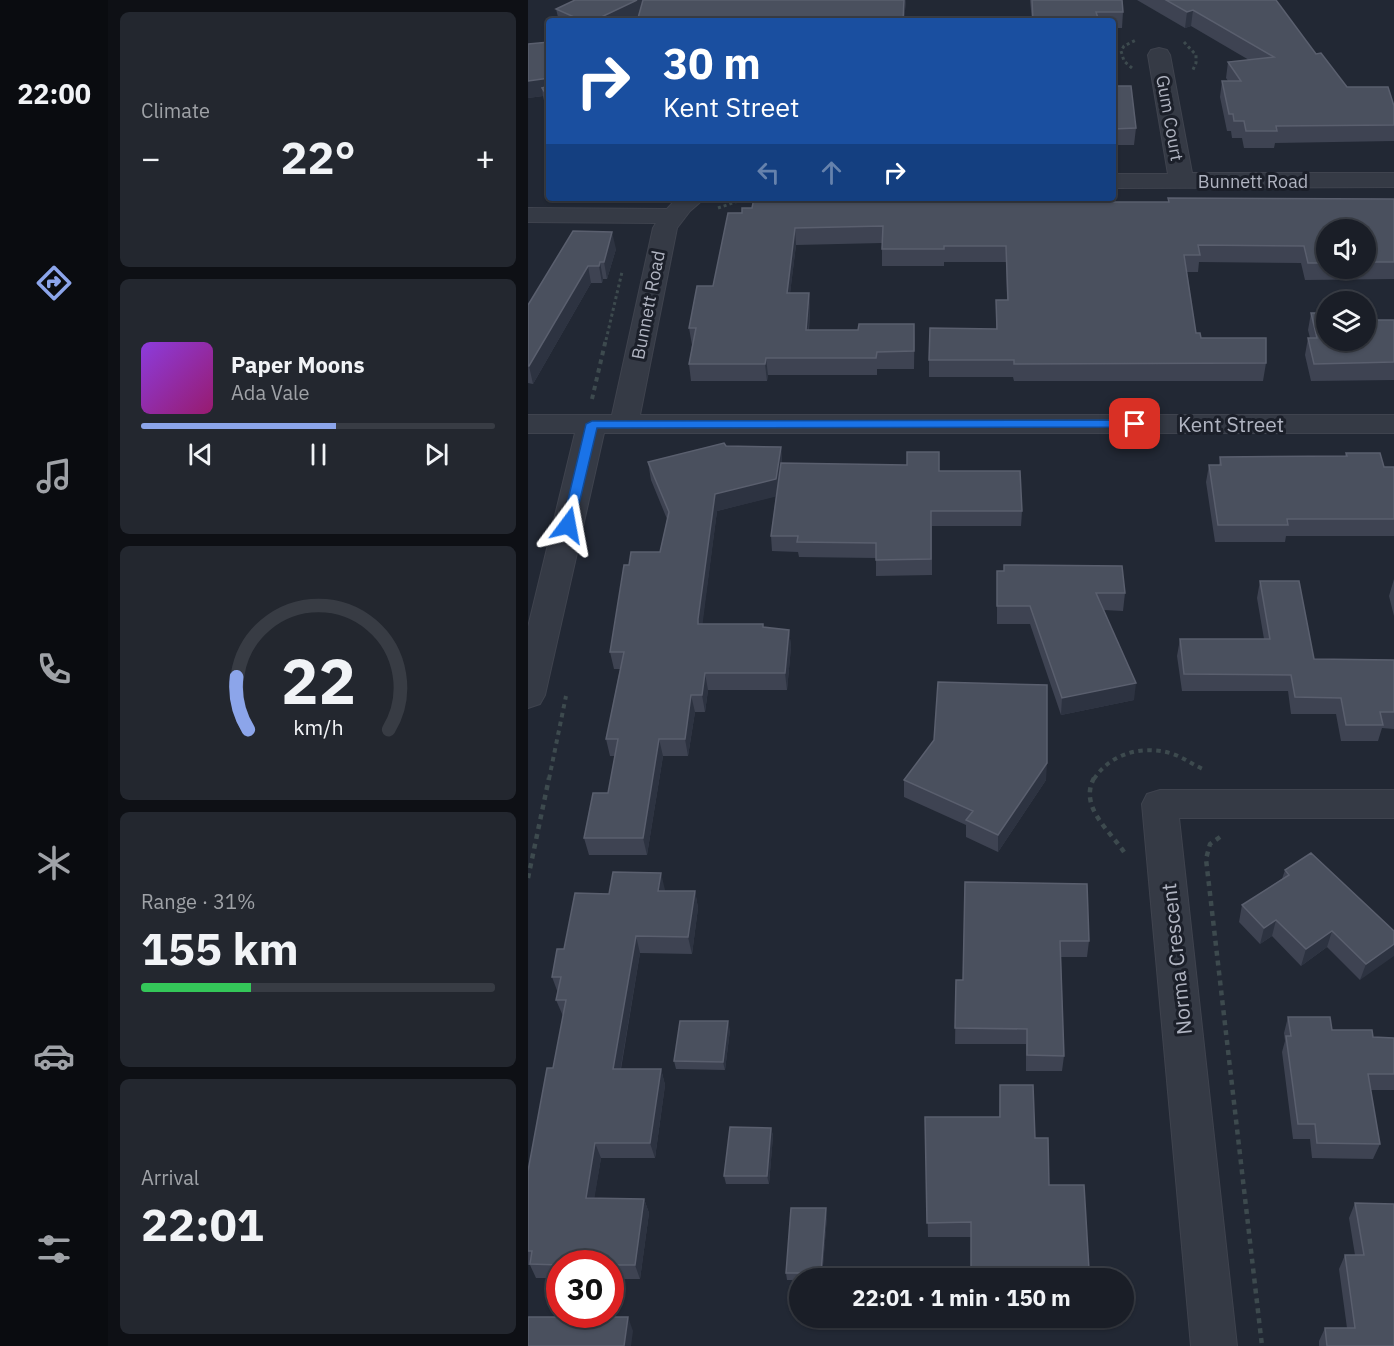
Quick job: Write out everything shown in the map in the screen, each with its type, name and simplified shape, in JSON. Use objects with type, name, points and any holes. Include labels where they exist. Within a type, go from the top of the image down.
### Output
[{"type":"street","name":"Gum Court","points":[[1159,55],[1181,181]]},
{"type":"street","name":"Bunnett Road","points":[[1116,180],[1394,180]]},
{"type":"street","name":"Bunnett Road","points":[[624,424],[661,240],[671,216],[704,204]]},
{"type":"street","points":[[528,215],[671,216]]},
{"type":"street","points":[[528,695],[591,415]]},
{"type":"street","name":"Kent Street","points":[[528,424],[591,415],[624,424],[1394,424]]},
{"type":"street","name":"Norma Crescent","points":[[1214,1346],[1160,804],[1394,804]]},
{"type":"path","points":[[704,204],[726,201]]},
{"type":"path","points":[[591,415],[624,265]]},
{"type":"path","points":[[1229,834],[1210,844],[1206,859],[1262,1346]]},
{"type":"building","points":[[575,0],[637,0],[599,18],[576,18],[556,9]]},
{"type":"building","points":[[643,0],[904,0],[903,18],[638,18]]},
{"type":"building","points":[[1032,0],[1122,0],[1123,12],[1096,12],[1098,18],[1033,18]]},
{"type":"building","points":[[1166,0],[1276,0],[1316,54],[1321,53],[1347,87],[1388,87],[1394,106],[1394,125],[1276,126],[1277,131],[1246,131],[1244,121],[1234,121],[1233,114],[1229,114],[1222,81],[1241,81],[1228,62],[1274,57],[1193,10],[1187,12]]},
{"type":"building","points":[[546,42],[546,78],[528,81],[528,44]]},
{"type":"building","points":[[1116,86],[1131,86],[1136,128],[1116,129]]},
{"type":"building","points":[[1168,198],[1394,199],[1394,262],[1376,262],[1376,219],[1316,219],[1316,263],[1308,263],[1304,246],[1198,245],[1200,255],[1184,255],[1196,333],[1200,333],[1201,338],[1266,338],[1266,363],[1014,364],[1014,360],[929,360],[930,328],[997,329],[996,300],[1008,300],[1006,246],[882,249],[883,226],[795,228],[787,293],[809,293],[806,330],[858,330],[859,324],[914,324],[914,351],[877,352],[876,358],[766,358],[765,364],[689,364],[696,328],[689,328],[697,286],[713,286],[728,213],[742,213],[742,208],[752,208],[753,201],[1169,202]]},
{"type":"building","points":[[573,231],[612,232],[604,262],[600,262],[599,266],[588,266],[528,366],[528,305]]},
{"type":"building","points":[[1311,313],[1316,313],[1316,334]]},
{"type":"building","points":[[1376,320],[1394,320],[1394,362],[1314,364],[1308,338],[1316,338],[1316,351],[1376,351]]},
{"type":"building","points":[[724,443],[726,446],[781,447],[776,479],[715,494],[698,624],[763,624],[763,627],[789,630],[785,673],[705,673],[702,695],[691,695],[685,739],[659,739],[643,838],[584,838],[593,793],[608,793],[618,739],[606,739],[624,652],[610,652],[624,565],[629,565],[631,552],[660,552],[669,512],[648,462]]},
{"type":"building","points":[[907,452],[939,452],[939,471],[1020,471],[1022,511],[931,511],[931,559],[876,560],[876,543],[797,542],[798,536],[771,536],[781,463],[907,465]]},
{"type":"building","points":[[1346,453],[1380,453],[1384,467],[1394,467],[1394,519],[1287,519],[1288,525],[1218,525],[1209,465],[1221,465],[1220,457],[1347,456]]},
{"type":"building","points":[[1004,565],[1122,566],[1125,593],[1096,593],[1136,683],[1062,698],[1030,606],[997,606],[997,571],[1004,571]]},
{"type":"building","points":[[1260,581],[1299,581],[1314,659],[1394,660],[1394,712],[1380,712],[1383,725],[1346,725],[1341,698],[1295,697],[1291,675],[1184,674],[1180,639],[1270,639]]},
{"type":"building","points":[[938,682],[1047,685],[1047,763],[998,835],[966,820],[973,811],[904,780],[934,740]]},
{"type":"building","points":[[1311,853],[1394,931],[1394,944],[1366,964],[1332,931],[1306,949],[1276,920],[1264,928],[1242,905],[1289,875],[1285,870]]},
{"type":"building","points":[[613,872],[661,873],[658,891],[695,891],[688,937],[636,936],[613,1069],[661,1069],[650,1143],[595,1143],[586,1198],[644,1199],[635,1265],[624,1265],[624,1250],[546,1250],[546,1265],[530,1264],[532,1251],[528,1251],[528,1171],[547,1068],[553,1068],[566,1000],[556,1000],[561,977],[552,977],[557,949],[564,949],[575,893],[609,894]]},
{"type":"building","points":[[965,882],[1087,884],[1089,941],[1060,941],[1064,1056],[1027,1055],[1027,1029],[955,1028],[956,980],[963,980]]},
{"type":"building","points":[[1288,1017],[1330,1017],[1332,1030],[1372,1030],[1373,1037],[1394,1038],[1394,1074],[1368,1074],[1380,1144],[1317,1143],[1315,1124],[1298,1124],[1286,1036],[1291,1036]]},
{"type":"building","points":[[680,1021],[728,1021],[723,1062],[674,1061]]},
{"type":"building","points":[[1000,1085],[1033,1085],[1035,1138],[1048,1138],[1049,1185],[1084,1185],[1089,1268],[971,1268],[971,1222],[927,1223],[925,1117],[1000,1117]]},
{"type":"building","points":[[730,1127],[771,1128],[767,1176],[724,1176]]},
{"type":"building","points":[[1355,1203],[1394,1204],[1394,1346],[1327,1346],[1325,1328],[1355,1328],[1345,1255],[1364,1255]]},
{"type":"building","points":[[791,1208],[826,1208],[821,1268],[789,1268],[789,1273],[786,1273]]},
{"type":"building","points":[[528,1317],[546,1317],[546,1328],[624,1328],[624,1317],[628,1317],[624,1346],[528,1346]]},
{"type":"route","points":[[568,525],[592,424],[1135,424]]}]
